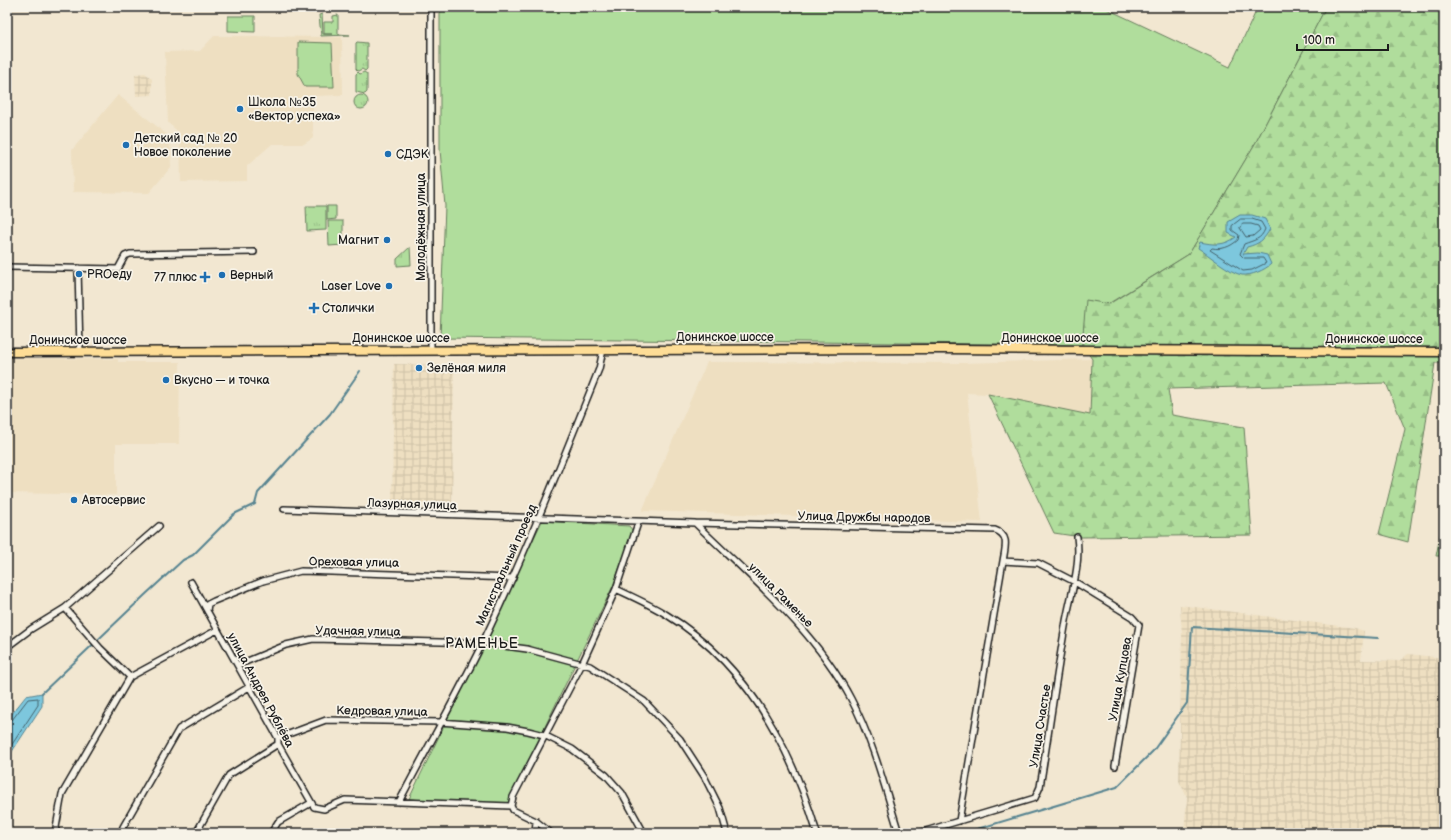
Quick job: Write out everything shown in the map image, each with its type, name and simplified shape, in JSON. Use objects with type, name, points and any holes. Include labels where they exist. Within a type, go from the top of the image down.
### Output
[{"type":"main road","name":"Донинское шоссе","points":[[7,352],[431,350],[1444,352]]},
{"type":"street","name":"Молодёжная улица","points":[[431,350],[432,7]]},
{"type":"street","points":[[7,267],[118,269],[125,256],[130,254],[254,252]]},
{"type":"street","points":[[78,268],[80,351]]},
{"type":"street","name":"Магистральный проезд","points":[[399,802],[483,643],[513,578],[539,518],[598,369],[603,350]]},
{"type":"street","name":"Лазурная улица","points":[[284,509],[539,518]]},
{"type":"street","points":[[539,518],[695,524]]},
{"type":"street","points":[[511,806],[514,796],[544,735],[582,664],[616,589],[638,522]]},
{"type":"street","name":"Улица Дружбы народов","points":[[695,524],[995,530],[1001,532],[1005,536],[1003,561],[959,821]]},
{"type":"street","name":"улица Раменье","points":[[695,524],[796,623],[817,646],[834,671],[851,699],[872,747],[899,833]]},
{"type":"street","points":[[8,644],[65,608],[159,526]]},
{"type":"street","name":"Улица Счастье","points":[[919,833],[1035,798],[1040,788],[1066,620],[1075,582],[1079,549],[1077,537]]},
{"type":"street","points":[[1003,561],[1038,563],[1075,582]]},
{"type":"street","name":"Ореховая улица","points":[[207,612],[208,604],[214,601],[263,581],[301,571],[513,578]]},
{"type":"street","name":"улица Андрея Рублёва","points":[[191,582],[278,738],[278,744],[312,805]]},
{"type":"street","name":"Улица Купцова","points":[[1075,582],[1132,617],[1139,625],[1115,766]]},
{"type":"street","points":[[616,589],[667,615],[698,637],[733,672],[754,697],[781,741],[798,777],[817,833]]},
{"type":"street","points":[[65,608],[100,648],[130,677]]},
{"type":"street","points":[[55,833],[62,794],[130,677],[217,630]]},
{"type":"street","name":"Удачная улица","points":[[238,665],[286,645],[313,639],[483,643],[527,649],[590,666],[644,701],[680,738],[704,776],[720,808],[727,833]]},
{"type":"street","points":[[122,833],[123,827],[179,729],[249,687]]},
{"type":"street","name":"Кедровая улица","points":[[278,738],[326,720],[440,722],[507,727],[544,735],[572,749],[606,775],[622,793],[644,833]]},
{"type":"street","points":[[196,833],[229,775],[278,744]]},
{"type":"street","points":[[271,833],[278,822],[312,805],[324,809],[345,800],[511,806]]},
{"type":"street","points":[[511,806],[513,810],[536,821],[551,833]]},
{"type":"street","points":[[534,833],[536,821]]},
{"type":"shaded area","name":"Школа №35 «Вектор успеха»","points":[[214,36],[342,37],[343,95],[313,96],[313,138],[304,144],[272,144],[247,166],[247,181],[181,182],[180,133],[168,123],[165,52],[200,51]]},
{"type":"shaded area","points":[[145,73],[152,79],[152,95],[136,96],[135,74]]},
{"type":"shaded area","points":[[118,95],[170,137],[171,167],[149,193],[73,192],[72,150]]},
{"type":"shaded area","points":[[7,358],[118,359],[118,362],[180,362],[179,444],[116,444],[116,495],[7,493]]},
{"type":"shaded area","points":[[1092,359],[1090,416],[988,394],[967,393],[982,522],[642,511],[707,362],[963,363]]},
{"type":"shaded area","points":[[394,364],[454,365],[452,506],[392,504]]},
{"type":"shaded area","points":[[1180,605],[1355,628],[1364,631],[1361,660],[1399,661],[1408,654],[1444,658],[1444,833],[1184,833],[1187,797],[1179,781],[1182,635]]},
{"type":"green space","points":[[440,7],[1103,7],[1230,67],[1258,7],[1326,7],[1256,142],[1189,254],[1108,304],[1087,301],[1082,345],[440,338],[445,206],[440,150]]},
{"type":"green space","points":[[1326,7],[1444,7],[1444,363],[1435,363],[1408,542],[1379,534],[1405,429],[1386,383],[1168,389],[1172,415],[1244,427],[1252,535],[1081,537],[1054,533],[988,394],[1090,415],[1092,359],[1082,345],[1086,300],[1109,304],[1189,254],[1256,142]]},
{"type":"green space","points":[[322,14],[323,34],[324,22],[333,22],[333,16],[338,15],[338,34],[350,35],[321,36],[319,15]]},
{"type":"green space","points":[[228,16],[255,16],[255,32],[228,31]]},
{"type":"green space","points":[[298,42],[332,43],[334,87],[305,87],[298,74]]},
{"type":"green space","points":[[357,42],[367,43],[367,69],[365,71],[362,69],[358,71],[356,69]]},
{"type":"green space","points":[[358,72],[360,74],[364,72],[367,74],[367,92],[365,94],[356,92],[356,74]]},
{"type":"green space","points":[[361,95],[366,97],[368,102],[366,107],[361,109],[356,107],[354,102],[356,97]]},
{"type":"green space","points":[[306,206],[326,206],[326,230],[307,231]]},
{"type":"green space","points":[[327,206],[336,206],[336,219],[327,220]]},
{"type":"green space","points":[[328,221],[343,221],[343,245],[329,246]]},
{"type":"green space","points":[[410,247],[411,265],[397,266],[397,259]]},
{"type":"green space","points":[[1444,516],[1444,556],[1436,556]]},
{"type":"green space","points":[[542,521],[629,526],[633,531],[613,586],[507,805],[409,799]]},
{"type":"water","points":[[1240,215],[1252,215],[1265,219],[1270,229],[1263,239],[1258,243],[1247,247],[1243,254],[1258,253],[1267,255],[1271,264],[1258,272],[1249,275],[1237,274],[1198,248],[1200,242],[1219,244],[1232,240],[1236,237],[1228,233],[1228,222]]},
{"type":"water","points":[[42,693],[42,706],[11,753],[7,765],[7,720],[26,696]]},
{"type":"waterway","points":[[42,693],[183,560],[193,555],[234,514],[255,504],[258,493],[330,414],[360,371]]},
{"type":"waterway","points":[[964,833],[1117,787],[1153,751],[1187,703],[1192,627],[1378,638]]},
{"type":"place","name":"Школа №35 «Вектор успеха»","points":[[240,109]]},
{"type":"place","name":"Детский сад № 20 Новое поколение","points":[[126,145]]},
{"type":"place","name":"СДЭК","points":[[388,154]]},
{"type":"place","name":"Магнит","points":[[387,240]]},
{"type":"place","name":"PROеду","points":[[79,274]]},
{"type":"place","name":"Верный","points":[[222,275]]},
{"type":"place","name":"77 плюс","points":[[205,277]]},
{"type":"place","name":"Laser Love","points":[[389,286]]},
{"type":"place","name":"Столички","points":[[314,308]]},
{"type":"place","name":"Зелёная миля","points":[[419,368]]},
{"type":"place","name":"Вкусно — и точка","points":[[166,380]]},
{"type":"place","name":"Автосервис","points":[[74,500]]},
{"type":"district","name":"РАМЕНЬЕ","points":[[482,643]]}]
